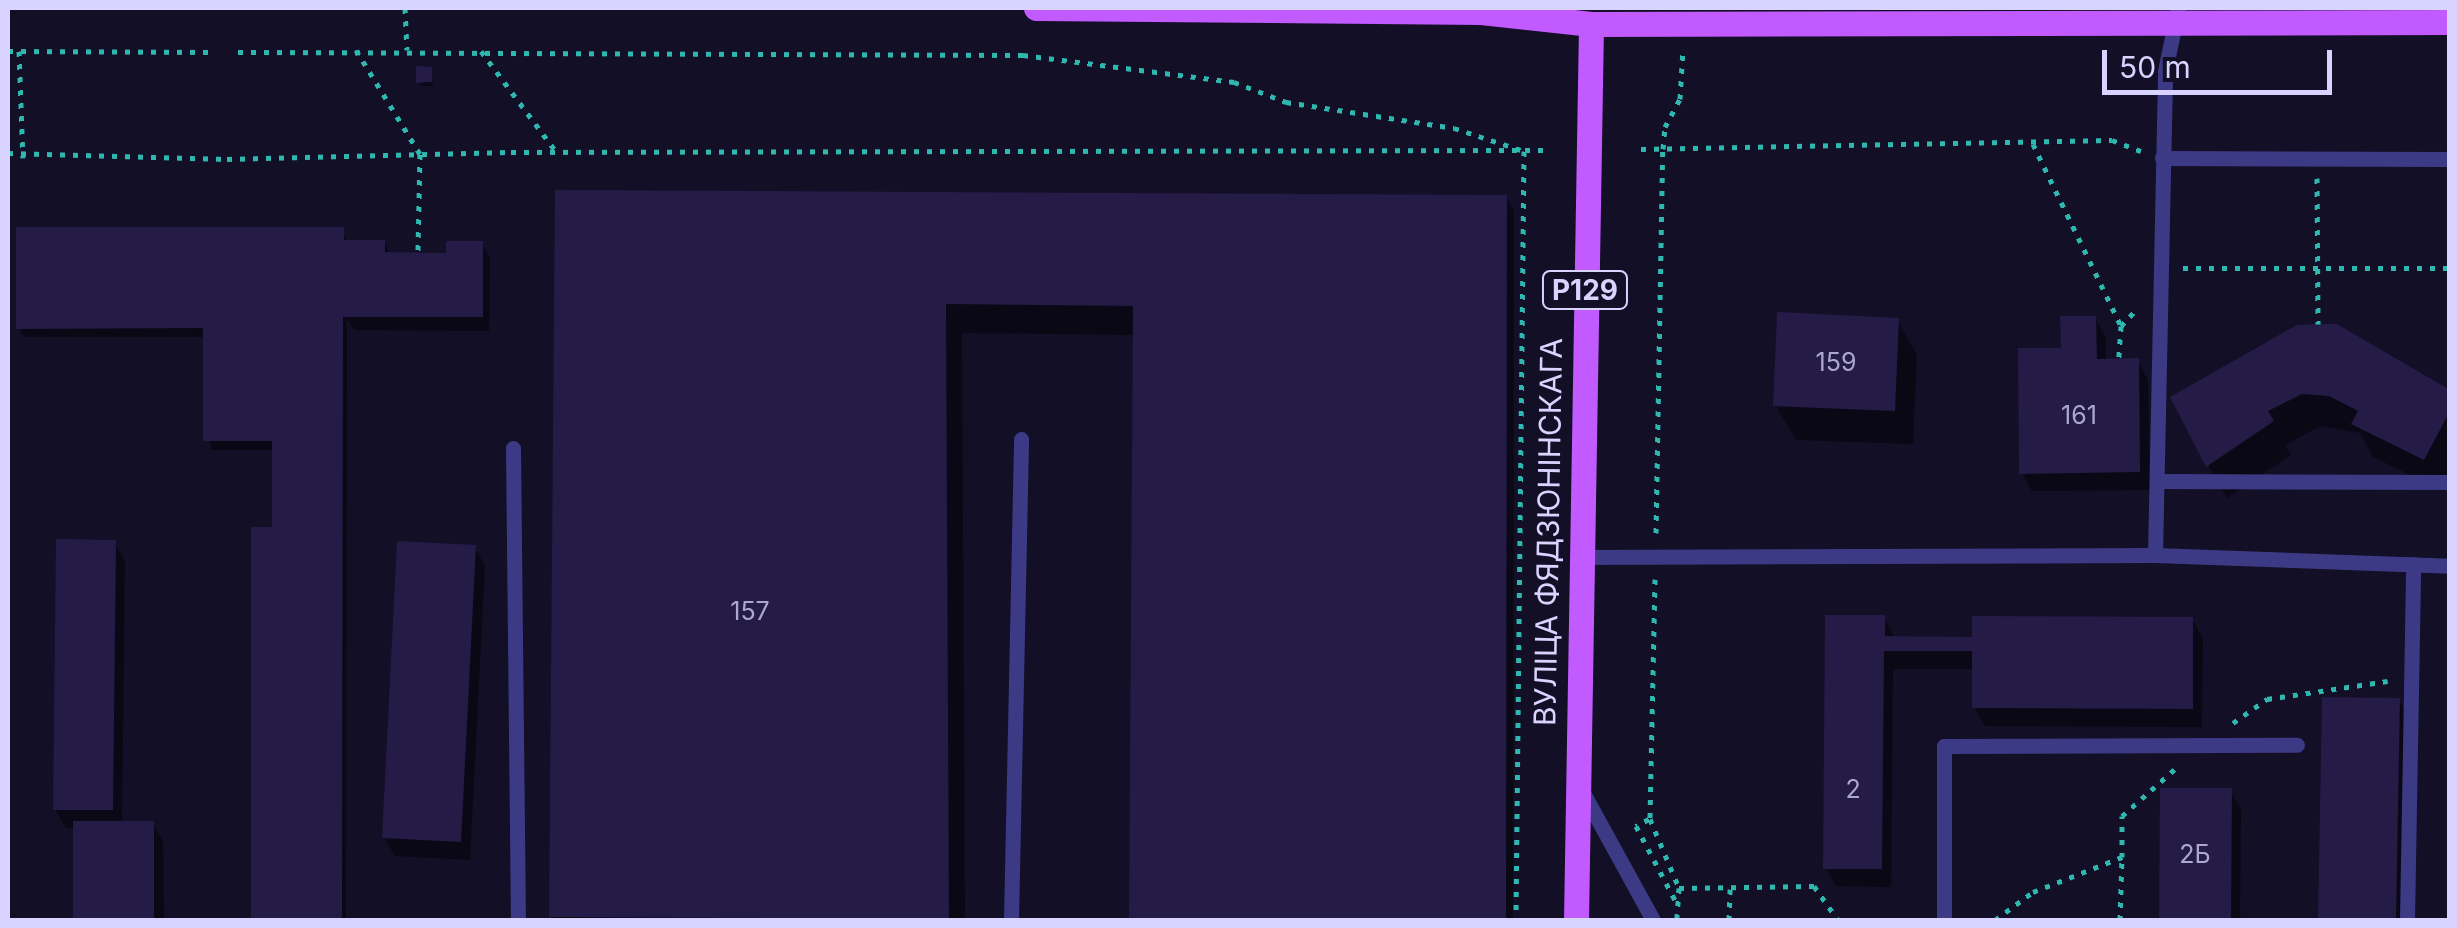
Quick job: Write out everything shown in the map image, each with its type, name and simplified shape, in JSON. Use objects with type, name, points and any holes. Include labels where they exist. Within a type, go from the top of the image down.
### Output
[{"type":"main road","points":[[1036,8],[1481,10],[1685,21],[2177,15],[2450,22]]},
{"type":"main road","name":"ВУЛІЦА ФЯДЗЮНІНСКАГА","points":[[1576,920],[1575,779],[1590,16]]},
{"type":"lane","points":[[2156,556],[2160,481],[2157,287],[2165,71],[2177,15]]},
{"type":"lane","points":[[2162,158],[2450,159]]},
{"type":"lane","points":[[1012,920],[1022,439]]},
{"type":"lane","points":[[513,448],[518,920]]},
{"type":"lane","points":[[2160,481],[2450,482]]},
{"type":"lane","points":[[1580,557],[2156,556],[2450,566]]},
{"type":"lane","points":[[2407,920],[2413,564]]},
{"type":"lane","points":[[1944,920],[1944,746],[2298,745]]},
{"type":"lane","points":[[1575,779],[1653,920]]},
{"type":"path","points":[[404,8],[407,50]]},
{"type":"path","points":[[1678,920],[1678,888],[1650,819],[1663,149],[1664,127],[1680,98],[1685,21]]},
{"type":"path","points":[[356,50],[420,154],[418,252]]},
{"type":"path","points":[[480,50],[557,152]]},
{"type":"path","points":[[8,51],[213,52]]},
{"type":"path","points":[[19,51],[23,158]]},
{"type":"path","points":[[238,52],[1023,55],[1234,82],[1286,102],[1454,128],[1524,151]]},
{"type":"path","points":[[1641,149],[2112,140],[2162,158]]},
{"type":"path","points":[[2033,144],[2120,326],[2119,358]]},
{"type":"path","points":[[8,152],[23,158],[557,152],[1544,150]]},
{"type":"path","points":[[1516,920],[1524,151]]},
{"type":"path","points":[[2316,159],[2318,324]]},
{"type":"path","points":[[2120,326],[2174,268],[2450,268]]},
{"type":"path","points":[[2120,920],[2122,816],[2202,745],[2266,699],[2411,678]]},
{"type":"path","points":[[1650,819],[1636,826],[1677,903]]},
{"type":"path","points":[[1995,920],[2033,892],[2122,856]]},
{"type":"path","points":[[1678,888],[1814,886],[1838,920]]},
{"type":"path","points":[[1730,888],[1730,920]]},
{"type":"building","points":[[416,66],[432,67],[432,82],[416,83]]},
{"type":"building","points":[[555,190],[1507,195],[1506,920],[1129,920],[1133,306],[946,304],[949,919],[549,917]]},
{"type":"building","points":[[16,227],[344,227],[344,240],[385,240],[385,252],[446,253],[446,241],[483,241],[483,317],[343,317],[342,920],[251,920],[251,527],[272,527],[272,441],[203,441],[203,328],[16,329]]},
{"type":"building","points":[[1777,312],[1899,318],[1895,411],[1773,406]]},
{"type":"building","points":[[2060,316],[2096,316],[2097,359],[2139,358],[2140,472],[2019,474],[2018,348],[2061,348]]},
{"type":"building","points":[[2337,324],[2450,390],[2450,411],[2424,460],[2351,424],[2358,411],[2329,396],[2302,394],[2268,411],[2274,421],[2206,467],[2170,397],[2297,325]]},
{"type":"building","points":[[56,539],[116,540],[113,810],[53,810]]},
{"type":"building","points":[[397,541],[476,545],[461,842],[382,838]]},
{"type":"building","points":[[1825,615],[1885,615],[1885,636],[1972,637],[1972,616],[2193,617],[2193,709],[1972,708],[1972,651],[1884,651],[1882,869],[1823,869]]},
{"type":"building","points":[[2322,697],[2400,698],[2396,920],[2318,920]]},
{"type":"building","points":[[2160,788],[2232,788],[2231,920],[2159,920]]},
{"type":"building","points":[[73,821],[154,821],[154,920],[73,920]]}]
